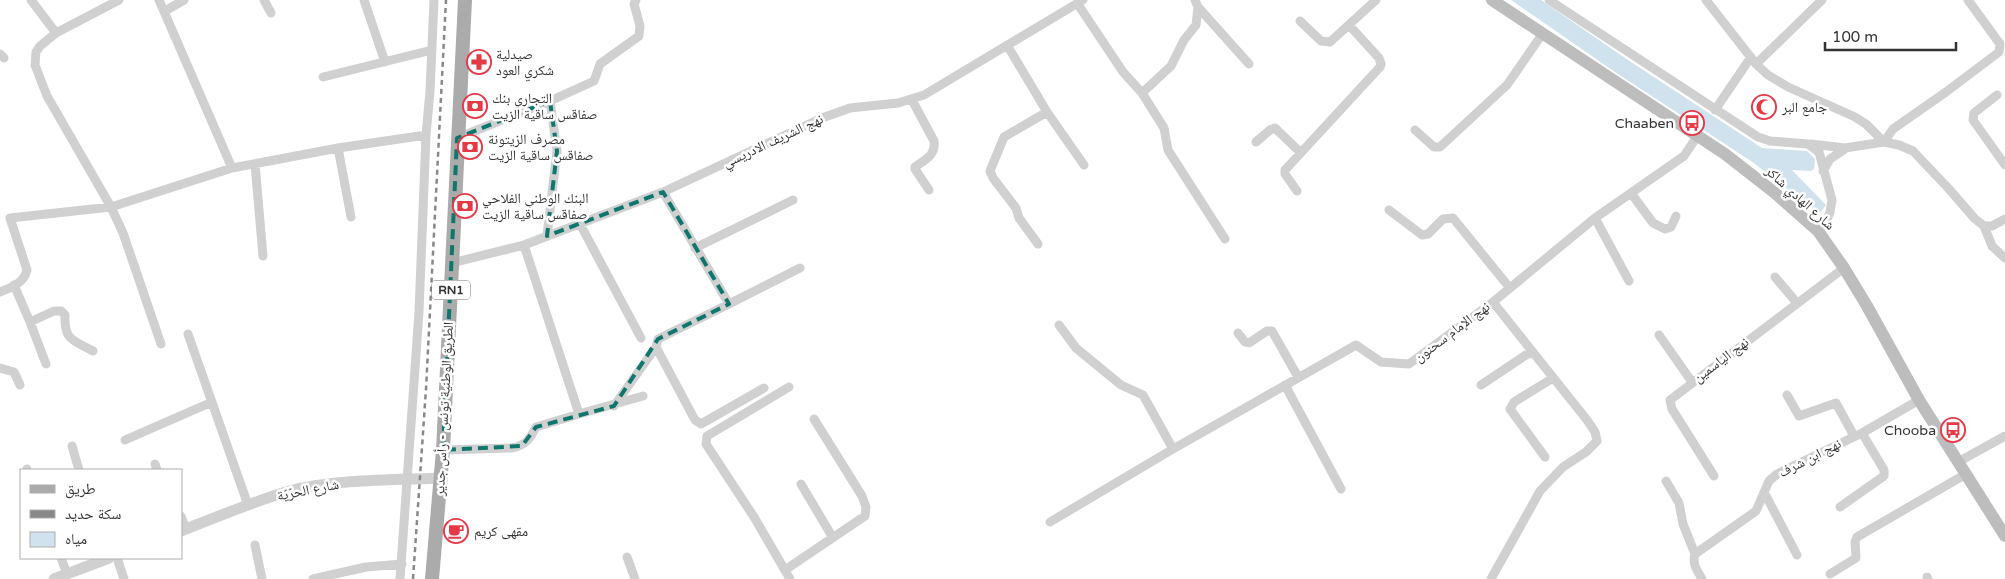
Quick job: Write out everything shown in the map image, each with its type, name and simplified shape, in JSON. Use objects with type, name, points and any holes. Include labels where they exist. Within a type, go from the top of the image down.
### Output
[{"type":"main road","name":"الطريق الوطنية تونس - رأس جدير","points":[[432,579],[442,478],[465,0]]},
{"type":"main road","name":"شارع الهادي شاكر","points":[[1492,0],[1698,135],[1775,193],[1818,231],[1868,306],[1919,400],[2005,536]]},
{"type":"street","points":[[31,0],[56,34]]},
{"type":"street","points":[[119,0],[56,34],[40,46],[36,52],[35,65],[47,96],[111,207],[123,233],[162,344]]},
{"type":"street","points":[[159,0],[232,168]]},
{"type":"street","points":[[165,11],[184,0]]},
{"type":"street","points":[[264,0],[271,13]]},
{"type":"street","points":[[364,0],[384,62]]},
{"type":"street","points":[[400,579],[419,312],[426,135],[434,0]]},
{"type":"street","points":[[457,138],[550,101],[594,81],[600,64],[638,36],[640,26],[634,4],[636,0]]},
{"type":"street","points":[[1300,21],[1325,42],[1332,40],[1376,0]]},
{"type":"street","points":[[1549,0],[1715,110],[1764,139],[1845,148],[1884,142],[1899,145],[1913,151],[1949,188],[1975,219],[1984,226],[1992,246],[2005,258]]},
{"type":"street","points":[[1706,0],[1754,61],[1768,75],[1788,87],[1866,124],[1884,142]]},
{"type":"street","points":[[1715,110],[1754,61],[1822,0]]},
{"type":"street","points":[[1884,142],[1893,129],[1999,52],[2000,44],[1968,0]]},
{"type":"street","points":[[1080,2],[1123,72],[1142,93],[1164,128],[1168,150],[1225,239]]},
{"type":"street","name":"نهج الشريف الادريسي","points":[[452,263],[524,245],[663,192],[822,118],[857,106],[912,100],[924,95],[1080,2]]},
{"type":"street","points":[[1142,93],[1170,66],[1184,40],[1196,25],[1197,3]]},
{"type":"street","points":[[1197,3],[1249,64]]},
{"type":"street","points":[[1297,190],[1284,173],[1381,64],[1379,58],[1349,25]]},
{"type":"street","points":[[1415,130],[1434,147],[1440,147],[1511,81],[1543,33]]},
{"type":"street","points":[[1007,45],[1047,112],[1084,165]]},
{"type":"street","points":[[323,77],[432,50]]},
{"type":"street","points":[[1997,95],[1974,113],[1973,120],[2005,165]]},
{"type":"street","points":[[912,100],[935,144],[931,156],[915,167],[929,190]]},
{"type":"street","points":[[547,236],[557,151],[550,101]]},
{"type":"street","points":[[1038,244],[1019,218],[1016,208],[993,178],[990,171],[1004,137],[1047,112]]},
{"type":"street","points":[[1256,142],[1274,128],[1301,153]]},
{"type":"street","points":[[0,292],[14,286],[25,277],[27,270],[10,218],[111,207],[232,168],[338,148],[426,135]]},
{"type":"street","name":"نهج الإمام سحنون","points":[[1050,522],[1173,449],[1356,345],[1381,362],[1409,364],[1492,302],[1596,218],[1684,156],[1698,135]]},
{"type":"street","points":[[1808,144],[1819,152],[1832,200],[1832,208],[1826,222],[1818,231]]},
{"type":"street","points":[[338,148],[351,217]]},
{"type":"street","points":[[1823,171],[1830,158],[1845,148]]},
{"type":"street","points":[[255,164],[263,256]]},
{"type":"street","points":[[663,192],[729,304]]},
{"type":"street","points":[[1631,194],[1653,223],[1665,229],[1671,227],[1676,216]]},
{"type":"street","points":[[695,248],[792,200]]},
{"type":"street","points":[[1389,210],[1422,236],[1428,234],[1443,219],[1453,218],[1509,287]]},
{"type":"street","points":[[1596,218],[1629,281]]},
{"type":"street","points":[[1984,226],[1992,226],[2005,219]]},
{"type":"street","points":[[580,224],[641,338]]},
{"type":"street","points":[[524,245],[579,414]]},
{"type":"street","points":[[614,406],[656,348],[658,339],[800,268]]},
{"type":"street","name":"نهج الياسمين","points":[[1714,476],[1670,405],[1670,400],[1844,268]]},
{"type":"street","points":[[1775,276],[1798,303]]},
{"type":"street","points":[[14,286],[46,364]]},
{"type":"street","points":[[1491,579],[1540,491],[1563,467],[1586,452],[1597,440],[1595,432],[1492,302]]},
{"type":"street","points":[[30,322],[54,311],[61,311],[65,315],[65,331],[67,336],[93,351]]},
{"type":"street","points":[[1059,325],[1076,348],[1083,354],[1121,385],[1143,394],[1173,449]]},
{"type":"street","points":[[1238,333],[1245,342],[1249,343],[1267,331],[1272,331],[1298,377]]},
{"type":"street","points":[[188,334],[248,505]]},
{"type":"street","points":[[1659,335],[1692,382]]},
{"type":"street","points":[[656,348],[695,420],[701,424],[764,388]]},
{"type":"street","points":[[1481,385],[1532,351]]},
{"type":"street","points":[[0,368],[14,372],[20,385]]},
{"type":"street","points":[[1545,457],[1510,409],[1514,402],[1553,378]]},
{"type":"street","points":[[1284,385],[1341,489]]},
{"type":"street","points":[[789,387],[707,436],[706,444],[754,517],[790,579]]},
{"type":"street","points":[[1787,395],[1799,416],[1836,403],[1884,470],[1884,476],[1840,507]]},
{"type":"street","points":[[443,450],[522,446],[536,427],[614,406],[643,396]]},
{"type":"street","name":"نهج ابن شرف","points":[[1695,554],[1753,515],[1759,509],[1769,481],[1778,474],[1858,434],[1919,400]]},
{"type":"street","points":[[125,440],[212,402]]},
{"type":"street","points":[[785,570],[865,516],[866,507],[862,496],[814,419]]},
{"type":"street","points":[[1958,462],[2005,436]]},
{"type":"street","points":[[72,446],[78,469]]},
{"type":"street","points":[[1830,574],[1856,558],[1855,542],[1857,537],[1966,474]]},
{"type":"street","name":"شارع الحرّيّة","points":[[184,530],[290,491],[311,487],[442,478]]},
{"type":"street","points":[[1666,481],[1678,503],[1683,524],[1695,554],[1694,566],[1702,579]]},
{"type":"street","points":[[801,484],[833,538]]},
{"type":"street","points":[[1764,492],[1797,554]]},
{"type":"street","points":[[255,545],[262,579]]},
{"type":"street","points":[[627,557],[635,579]]},
{"type":"street","points":[[61,559],[67,574]]},
{"type":"street","points":[[54,579],[106,559]]},
{"type":"street","points":[[117,559],[124,579]]},
{"type":"street","points":[[313,579],[366,567],[402,564]]},
{"type":"highlighted area","points":[[550,101],[557,151],[547,236],[663,192],[729,304],[658,339],[614,406],[536,427],[522,446],[443,450],[457,138]]},
{"type":"water","points":[[1511,0],[1541,0],[1762,148],[1807,151],[1815,159],[1814,169],[1811,171],[1792,170],[1826,205],[1820,213],[1791,193],[1754,163],[1615,72]]},
{"type":"railway","points":[[413,579],[426,389],[446,0]]},
{"type":"place","name":"صيدلية شكري العود","points":[[479,62]]},
{"type":"place","name":"التجاري بنك صفاقس ساقية الزيت","points":[[475,106]]},
{"type":"place","name":"جامع البر","points":[[1764,107]]},
{"type":"place","name":"Chaaben","points":[[1692,123]]},
{"type":"place","name":"مصرف الزيتونة صفاقس ساقية الزيت","points":[[470,147]]},
{"type":"place","name":"البنك الوطني الفلاحي صفاقس ساقية الزيت","points":[[465,206]]},
{"type":"place","name":"Chooba","points":[[1953,430]]},
{"type":"place","name":"مقهى كريم","points":[[456,531]]}]
